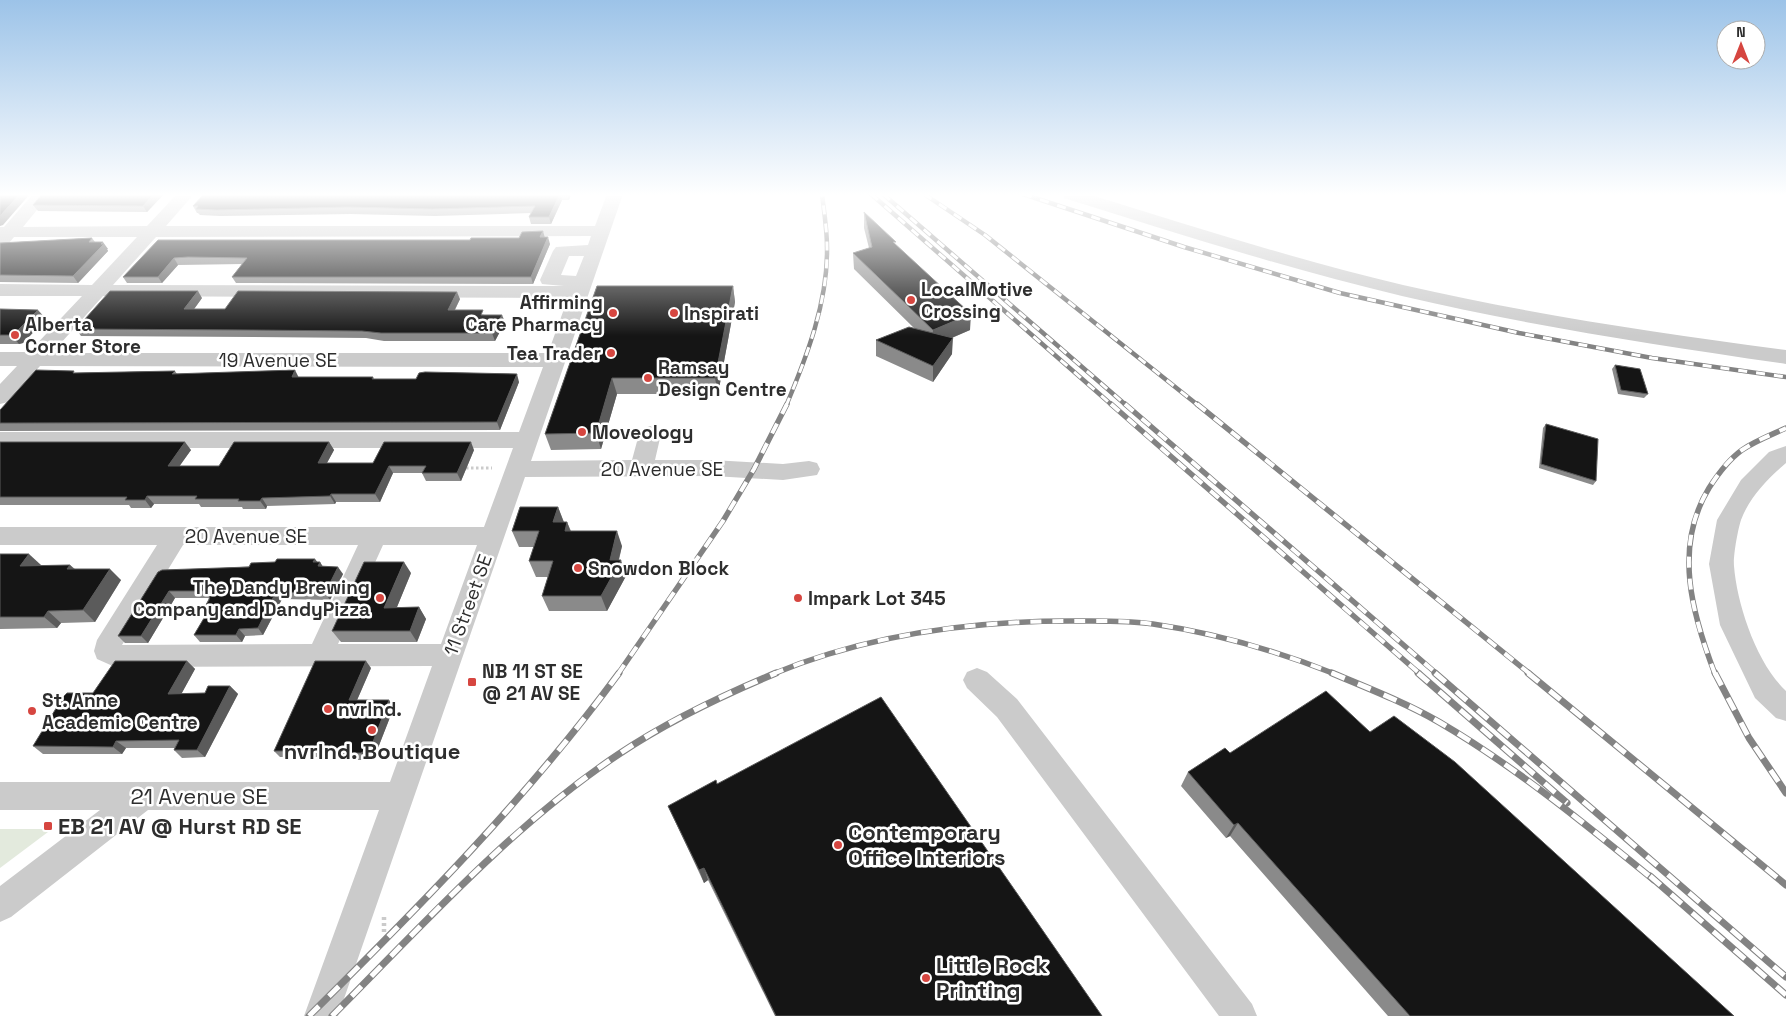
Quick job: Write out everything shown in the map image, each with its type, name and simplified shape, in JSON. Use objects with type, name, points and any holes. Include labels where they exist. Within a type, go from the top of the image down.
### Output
[{"type":"street","points":[[0,397],[143,241]]},
{"type":"street","name":"11 Street SE","points":[[321,1016],[492,536],[504,469],[527,440],[598,241]]},
{"type":"street","points":[[1223,241],[1349,277],[1428,296],[1604,329],[1786,357]]},
{"type":"street","points":[[582,287],[549,280],[562,251],[595,250]]},
{"type":"street","points":[[0,290],[98,291],[582,287]]},
{"type":"street","name":"19 Avenue SE","points":[[0,360],[556,360]]},
{"type":"street","points":[[642,468],[650,434]]},
{"type":"street","points":[[0,440],[527,440]]},
{"type":"street","points":[[1786,454],[1777,458],[1749,486],[1729,520],[1721,564],[1733,625],[1765,689],[1786,708]]},
{"type":"street","name":"20 Avenue SE","points":[[504,469],[712,468],[783,472],[808,469]]},
{"type":"street","name":"20 Avenue SE","points":[[0,536],[492,536]]},
{"type":"street","points":[[176,536],[110,640],[107,651],[115,656],[450,655]]},
{"type":"street","points":[[320,655],[375,536]]},
{"type":"street","points":[[977,680],[1007,708],[1240,1016]]},
{"type":"street","name":"21 Avenue SE","points":[[0,796],[399,796]]},
{"type":"street","points":[[0,906],[143,796]]},
{"type":"path","points":[[466,468],[504,469]]},
{"type":"shaded area","points":[[0,829],[52,829],[0,868]]},
{"type":"building","points":[[89,241],[103,242],[101,244],[104,244],[73,276],[0,275],[0,243]]},
{"type":"building","points":[[157,241],[546,241],[531,277],[232,277],[247,258],[188,257],[174,258],[158,277],[123,277]]},
{"type":"building","points":[[871,241],[895,241],[893,242],[971,314],[933,330],[853,253],[872,247]]},
{"type":"building","name":"Ramsay Design Centre","points":[[597,286],[733,286],[715,378],[612,378],[596,433],[545,434]]},
{"type":"building","points":[[110,291],[198,291],[184,309],[225,309],[238,291],[457,292],[448,310],[483,310],[481,315],[502,315],[492,333],[76,329]]},
{"type":"building","points":[[0,309],[38,310],[15,333],[0,335]]},
{"type":"building","points":[[909,327],[953,338],[933,366],[876,340]]},
{"type":"building","points":[[1615,365],[1640,369],[1648,394],[1621,390]]},
{"type":"building","points":[[36,370],[74,371],[73,373],[175,371],[172,374],[295,370],[292,377],[373,377],[372,379],[416,379],[419,373],[425,372],[517,374],[497,422],[0,423],[0,410]]},
{"type":"building","points":[[1546,424],[1598,439],[1596,481],[1541,464]]},
{"type":"building","points":[[0,442],[185,442],[168,466],[219,466],[234,442],[329,442],[318,463],[373,463],[384,442],[471,442],[457,473],[422,473],[426,466],[389,466],[375,494],[331,494],[330,496],[262,498],[260,501],[238,501],[239,499],[195,499],[197,496],[147,496],[145,500],[125,500],[127,497],[0,497]]},
{"type":"building","name":"Snowdon Block","points":[[520,507],[558,507],[553,522],[567,522],[565,531],[617,531],[610,560],[621,560],[601,596],[542,596],[553,561],[529,561],[539,531],[512,531]]},
{"type":"building","points":[[0,554],[29,554],[20,566],[70,565],[67,569],[110,569],[83,610],[48,611],[44,617],[0,617]]},
{"type":"building","points":[[277,559],[315,559],[313,562],[320,562],[318,566],[338,567],[325,593],[276,592],[258,628],[239,629],[236,635],[194,635],[210,608],[204,608],[209,600],[211,591],[169,591],[141,636],[118,636],[158,572],[162,570],[249,567],[251,563],[275,562]]},
{"type":"building","points":[[364,562],[404,562],[384,608],[419,607],[410,631],[332,631]]},
{"type":"building","points":[[115,661],[187,661],[168,694],[205,693],[208,686],[230,686],[197,750],[174,750],[179,740],[116,741],[113,747],[33,746],[63,697],[67,693],[93,693]]},
{"type":"building","name":"nvrlnd.","points":[[315,661],[366,661],[349,700],[389,700],[371,747],[361,753],[342,753],[343,751],[274,751]]},
{"type":"building","points":[[1326,691],[1370,732],[1394,716],[1455,762],[1734,1016],[1410,1016],[1238,823],[1234,825],[1188,772],[1225,748],[1230,753]]},
{"type":"building","points":[[881,697],[1102,1016],[776,1016],[704,868],[699,870],[668,806],[716,780],[717,784]]},
{"type":"railway","points":[[786,406],[815,328],[820,308],[824,288],[827,241]]},
{"type":"railway","points":[[925,241],[1113,406]]},
{"type":"railway","points":[[938,241],[1127,406]]},
{"type":"railway","points":[[993,241],[1199,406]]},
{"type":"railway","points":[[1167,241],[1340,293],[1519,333],[1652,358],[1786,377]]},
{"type":"railway","points":[[1111,404],[1420,674]]},
{"type":"railway","points":[[1125,404],[1437,674]]},
{"type":"railway","points":[[1197,404],[1530,674]]},
{"type":"railway","points":[[618,674],[723,521],[754,469],[786,406]]},
{"type":"railway","points":[[1715,674],[1699,628],[1690,581],[1689,557],[1698,510],[1712,483],[1732,458],[1752,444],[1786,428]]},
{"type":"railway","points":[[773,674],[845,649],[882,640],[956,627],[1032,622],[1101,621],[1143,623],[1199,632],[1268,650],[1335,674]]},
{"type":"railway","points":[[309,1016],[431,893],[509,808],[584,719],[619,673]]},
{"type":"railway","points":[[332,1016],[469,878],[541,813],[579,782],[619,754],[676,720],[715,700],[776,673]]},
{"type":"railway","points":[[1332,673],[1413,708],[1468,739],[1550,797],[1654,880]]},
{"type":"railway","points":[[1418,673],[1567,803]]},
{"type":"railway","points":[[1435,673],[1786,977]]},
{"type":"railway","points":[[1528,673],[1786,885]]},
{"type":"railway","points":[[1715,673],[1749,738],[1786,793]]},
{"type":"railway","points":[[1650,876],[1786,995]]},
{"type":"place","name":"LocalMotive Crossing","points":[[911,300]]},
{"type":"place","name":"Affirming Care Pharmacy","points":[[613,313]]},
{"type":"place","name":"Inspirati","points":[[674,313]]},
{"type":"place","name":"Alberta Corner Store","points":[[15,335]]},
{"type":"place","name":"Tea Trader","points":[[611,353]]},
{"type":"place","name":"Ramsay Design Centre","points":[[648,378]]},
{"type":"place","name":"Moveology","points":[[582,432]]},
{"type":"place","name":"Snowdon Block","points":[[578,568]]},
{"type":"place","name":"The Dandy Brewing Company and DandyPizza","points":[[380,598]]},
{"type":"place","name":"Impark Lot 345","points":[[798,598]]},
{"type":"place","name":"NB 11 ST SE @ 21 AV SE","points":[[472,682]]},
{"type":"place","name":"nvrlnd.","points":[[328,709]]},
{"type":"place","name":"St. Anne Academic Centre","points":[[32,711]]},
{"type":"place","name":"nvrlnd. Boutique","points":[[372,730]]},
{"type":"place","name":"EB 21 AV @ Hurst RD SE","points":[[48,826]]},
{"type":"place","name":"Contemporary Office Interiors","points":[[838,845]]},
{"type":"place","name":"Little Rock Printing","points":[[926,978]]}]
